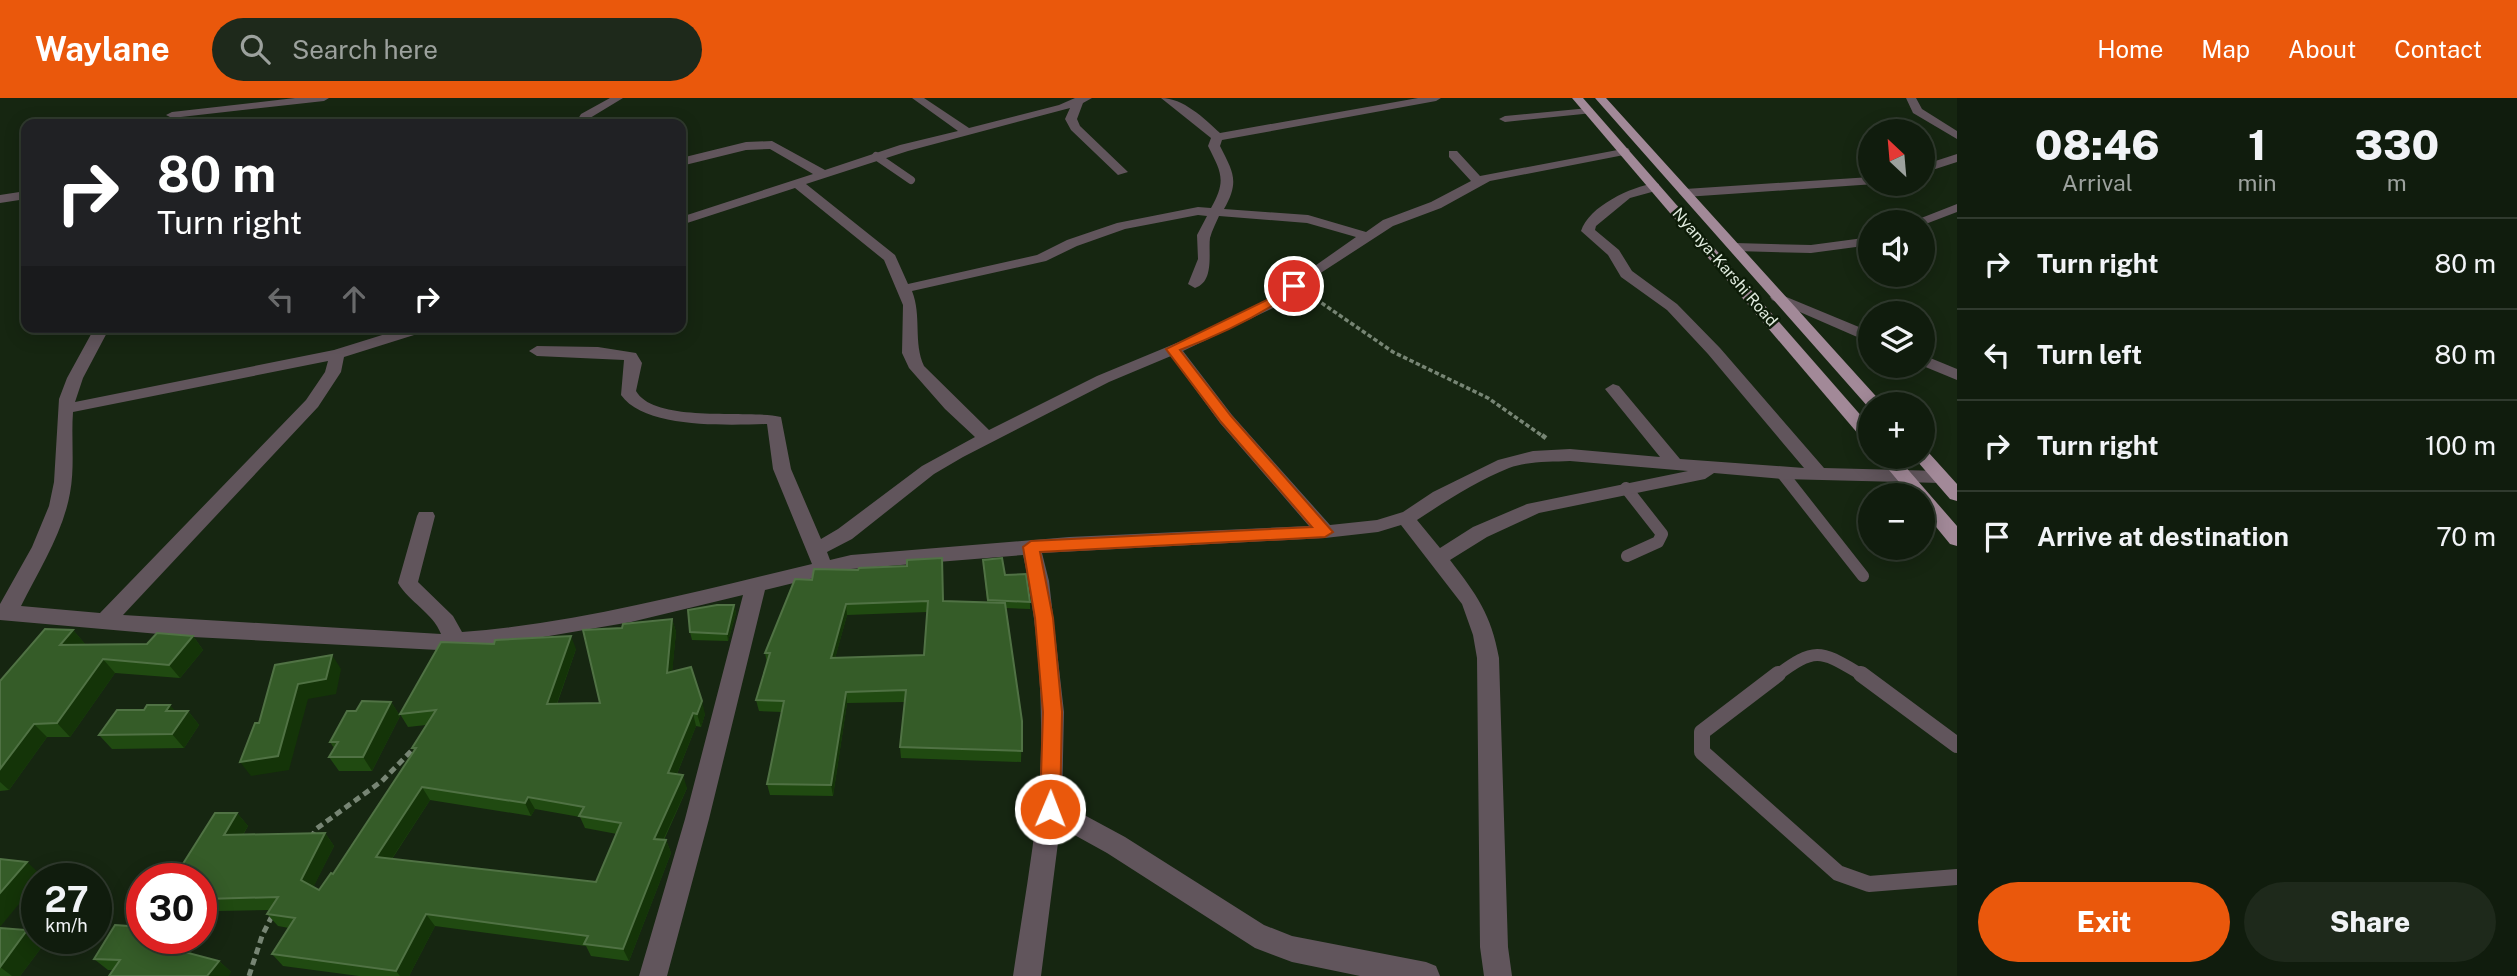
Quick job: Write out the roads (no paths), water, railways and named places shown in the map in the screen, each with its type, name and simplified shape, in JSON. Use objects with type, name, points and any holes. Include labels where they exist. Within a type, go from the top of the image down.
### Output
[{"type":"main road","name":"Nyanya-Karshi Road","points":[[1577,98],[1858,423]]},
{"type":"main road","name":"Nyanya-Karshi Road","points":[[1600,98],[1864,392]]},
{"type":"main road","points":[[1897,469],[1909,483]]},
{"type":"main road","points":[[1934,469],[1957,495]]},
{"type":"main road","points":[[1935,513],[1957,539]]},
{"type":"street","points":[[170,119],[179,98]]},
{"type":"street","points":[[177,119],[324,98]]},
{"type":"street","points":[[583,119],[618,98]]},
{"type":"street","points":[[917,98],[966,131]]},
{"type":"street","points":[[1166,98],[1217,137]]},
{"type":"street","points":[[1217,137],[1436,98]]},
{"type":"street","points":[[1910,98],[1917,111],[1957,136]]},
{"type":"street","points":[[686,219],[876,156],[1063,107],[1083,99]]},
{"type":"street","points":[[1083,99],[1071,119],[1076,128],[1122,172]]},
{"type":"street","points":[[1505,119],[1589,111]]},
{"type":"street","points":[[1195,285],[1205,259],[1201,248],[1202,236],[1228,191],[1227,170],[1214,146],[1217,137]]},
{"type":"street","points":[[686,161],[746,146],[772,145],[821,173]]},
{"type":"street","points":[[100,333],[65,409],[66,448],[58,505],[41,546],[4,612],[193,629],[454,640],[524,634],[631,614],[757,584],[819,559],[845,534],[928,470],[986,437],[1103,379],[1213,333],[1270,304],[1388,223],[1436,205],[1478,181],[1511,172],[1624,151]]},
{"type":"street","points":[[1452,154],[1478,181]]},
{"type":"street","points":[[1936,165],[1957,158]]},
{"type":"street","points":[[1943,163],[1957,168]]},
{"type":"street","points":[[796,182],[890,258],[910,305],[910,353],[917,368],[951,405],[986,437]]},
{"type":"street","points":[[1685,192],[1858,182]]},
{"type":"street","points":[[1655,187],[1633,189],[1621,194],[1604,214],[1590,224],[1588,231],[1614,253],[1626,274],[1672,307],[1714,351],[1819,474]]},
{"type":"street","points":[[0,199],[21,196]]},
{"type":"street","points":[[1935,216],[1957,208]]},
{"type":"street","points":[[903,289],[1041,258],[1072,243],[1122,226],[1198,211],[1322,221],[1366,236]]},
{"type":"street","points":[[1735,247],[1811,249],[1858,243]]},
{"type":"street","points":[[1777,297],[1858,332]]},
{"type":"street","points":[[65,409],[337,354],[405,333]]},
{"type":"street","points":[[1172,349],[1226,419],[1325,532]]},
{"type":"street","points":[[537,351],[598,352],[631,356],[634,363],[628,384],[629,395],[634,402],[660,410],[706,419],[775,421],[782,469],[819,559]]},
{"type":"street","points":[[105,621],[312,403],[333,372],[337,354]]},
{"type":"street","points":[[1935,365],[1957,375]]},
{"type":"street","points":[[1613,389],[1674,463]]},
{"type":"street","points":[[819,559],[851,562],[1031,547],[1325,532],[1378,526],[1405,518],[1440,496],[1504,464],[1533,457],[1570,455],[1674,463],[1722,470],[1941,477]]},
{"type":"street","points":[[1438,558],[1480,532],[1534,508],[1722,470]]},
{"type":"street","points":[[426,516],[408,583],[414,592],[442,614],[452,630],[454,640]]},
{"type":"street","points":[[1405,518],[1471,601],[1488,658],[1494,947],[1498,976]]},
{"type":"street","points":[[1027,976],[1050,809],[1052,700],[1039,581],[1031,547]]},
{"type":"street","points":[[653,976],[697,819],[757,584]]},
{"type":"street","points":[[1050,809],[1116,845],[1255,935],[1292,949],[1426,976]]},
{"type":"lane","points":[[876,156],[911,180]]},
{"type":"lane","points":[[1782,473],[1863,576]]},
{"type":"lane","points":[[1626,488],[1662,534],[1658,541],[1627,556]]},
{"type":"lane","points":[[1957,745],[1935,726],[1840,660],[1814,652],[1798,659],[1702,732],[1702,752],[1838,873],[1869,884],[1957,877]]}]
